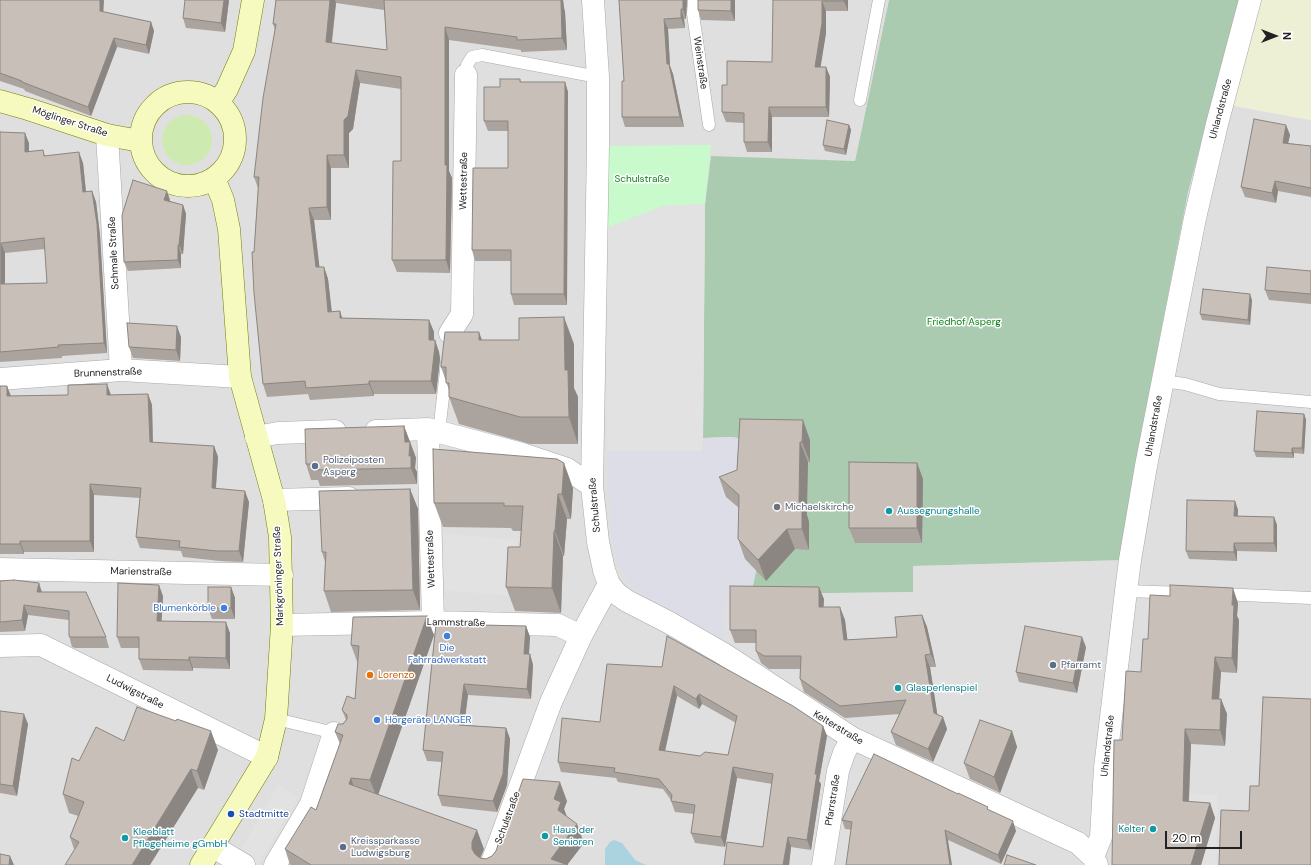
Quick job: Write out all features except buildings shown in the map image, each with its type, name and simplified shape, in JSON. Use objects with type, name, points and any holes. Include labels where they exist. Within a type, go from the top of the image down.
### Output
[{"type":"main road","points":[[218,103],[227,88],[244,51],[253,0]]},
{"type":"main road","points":[[184,92],[202,94],[218,103],[228,114],[233,127],[234,142],[232,156],[225,168],[214,178],[199,185],[182,186],[166,181],[153,171],[144,157],[140,141],[143,123],[152,107],[167,96],[184,92]]},
{"type":"main road","name":"Möglinger Straße","points":[[0,101],[28,108],[107,135],[140,141]]},
{"type":"main road","name":"Markgröninger Straße","points":[[201,865],[266,757],[276,719],[282,625],[280,537],[274,500],[240,377],[229,229],[223,200],[214,178]]},
{"type":"street","name":"Schulstraße","points":[[491,865],[551,702],[581,636],[609,584],[604,570],[598,542],[592,486],[598,208],[598,77],[593,0]]},
{"type":"street","name":"Uhlandstraße","points":[[1095,861],[1101,837],[1105,768],[1130,560],[1162,381],[1195,218],[1217,124],[1250,0]]},
{"type":"street","name":"Wettestraße","points":[[450,333],[462,314],[466,75]]},
{"type":"street","name":"Schmale Straße","points":[[107,135],[121,370]]},
{"type":"street","name":"Brunnenstraße","points":[[0,379],[121,370],[240,377]]},
{"type":"street","name":"Wettestraße","points":[[433,431],[421,496],[433,622]]},
{"type":"street","points":[[256,437],[278,432],[433,431],[530,456],[567,470],[592,486]]},
{"type":"street","points":[[274,500],[367,497]]},
{"type":"street","name":"Marienstraße","points":[[0,569],[282,575]]},
{"type":"street","name":"Kelterstraße","points":[[609,584],[617,594],[627,601],[668,622],[722,653],[852,738],[1078,843],[1095,861]]},
{"type":"street","name":"Lammstraße","points":[[282,625],[433,622],[558,625],[581,636]]},
{"type":"street","name":"Ludwigstraße","points":[[0,646],[41,645],[266,757]]},
{"type":"street","points":[[275,865],[311,804],[341,734]]},
{"type":"street","name":"Pfarrstraße","points":[[823,865],[838,771],[844,753],[852,738]]},
{"type":"street","points":[[212,846],[244,865]]},
{"type":"lane","name":"Weinstraße","points":[[694,0],[693,14],[709,125]]},
{"type":"lane","points":[[860,100],[879,0]]},
{"type":"lane","name":"Wettestraße","points":[[466,75],[467,65],[472,57],[482,55],[598,77]]},
{"type":"lane","name":"Wettestraße","points":[[433,431],[450,333]]},
{"type":"lane","points":[[1162,381],[1185,384],[1219,394],[1311,402]]},
{"type":"lane","points":[[1126,591],[1311,598]]},
{"type":"lane","points":[[276,719],[341,734]]},
{"type":"shaded area","points":[[0,0],[889,0],[855,161],[711,157],[705,204],[703,437],[729,437],[745,559],[756,571],[751,594],[913,592],[913,566],[1124,560],[1141,435],[1160,336],[1188,192],[1213,100],[1229,105],[1311,120],[1311,865],[0,865]]},
{"type":"shaded area","points":[[705,204],[702,451],[607,451],[606,228],[663,206]]},
{"type":"shaded area","points":[[729,437],[747,439],[739,508],[745,559],[756,571],[751,594],[725,595],[722,644],[646,600],[631,587],[620,569],[615,555],[612,537],[607,451],[702,451],[703,438]]},
{"type":"shaded area","points":[[439,533],[517,540],[514,596],[440,590]]},
{"type":"shaded area","points":[[278,785],[298,797],[258,865],[232,865]]},
{"type":"shaded area","points":[[1189,794],[1218,795],[1216,865],[1187,865]]},
{"type":"green space","name":"Friedhof Asperg","points":[[889,0],[1240,0],[1188,192],[1141,435],[1124,560],[913,566],[913,592],[751,594],[756,571],[775,571],[807,522],[808,462],[810,462],[747,439],[729,437],[703,438],[705,204],[711,156],[855,161]]},
{"type":"green space","points":[[1256,0],[1311,0],[1311,120],[1229,105]]},
{"type":"green space","points":[[192,115],[197,116],[205,122],[211,130],[211,150],[205,158],[197,164],[182,165],[177,164],[169,158],[163,150],[162,135],[163,130],[169,122],[177,116]]},
{"type":"green space","name":"Schulstraße","points":[[711,145],[705,204],[663,206],[606,228],[607,146]]},
{"type":"water","points":[[614,840],[622,843],[635,860],[646,865],[605,865],[605,849],[610,842]]},
{"type":"place","name":"Polizeiposten Asperg","points":[[315,466]]},
{"type":"place","name":"Michaelskirche","points":[[777,507]]},
{"type":"place","name":"Aussegnungshalle","points":[[889,511]]},
{"type":"place","name":"Blumenkörble","points":[[224,608]]},
{"type":"place","name":"Die Fahrradwerkstatt","points":[[447,636]]},
{"type":"place","name":"Pfarramt","points":[[1053,665]]},
{"type":"place","name":"Lorenzo","points":[[370,675]]},
{"type":"place","name":"Glasperlenspiel","points":[[898,688]]},
{"type":"place","name":"Hörgeräte LANGER","points":[[377,720]]},
{"type":"place","name":"Stadtmitte","points":[[231,814]]},
{"type":"place","name":"Kelter","points":[[1153,829]]},
{"type":"place","name":"Haus der Senioren","points":[[545,836]]},
{"type":"place","name":"Kleeblatt Pflegeheime gGmbH","points":[[125,838]]},
{"type":"place","name":"Kreissparkasse Ludwigsburg","points":[[343,847]]}]
